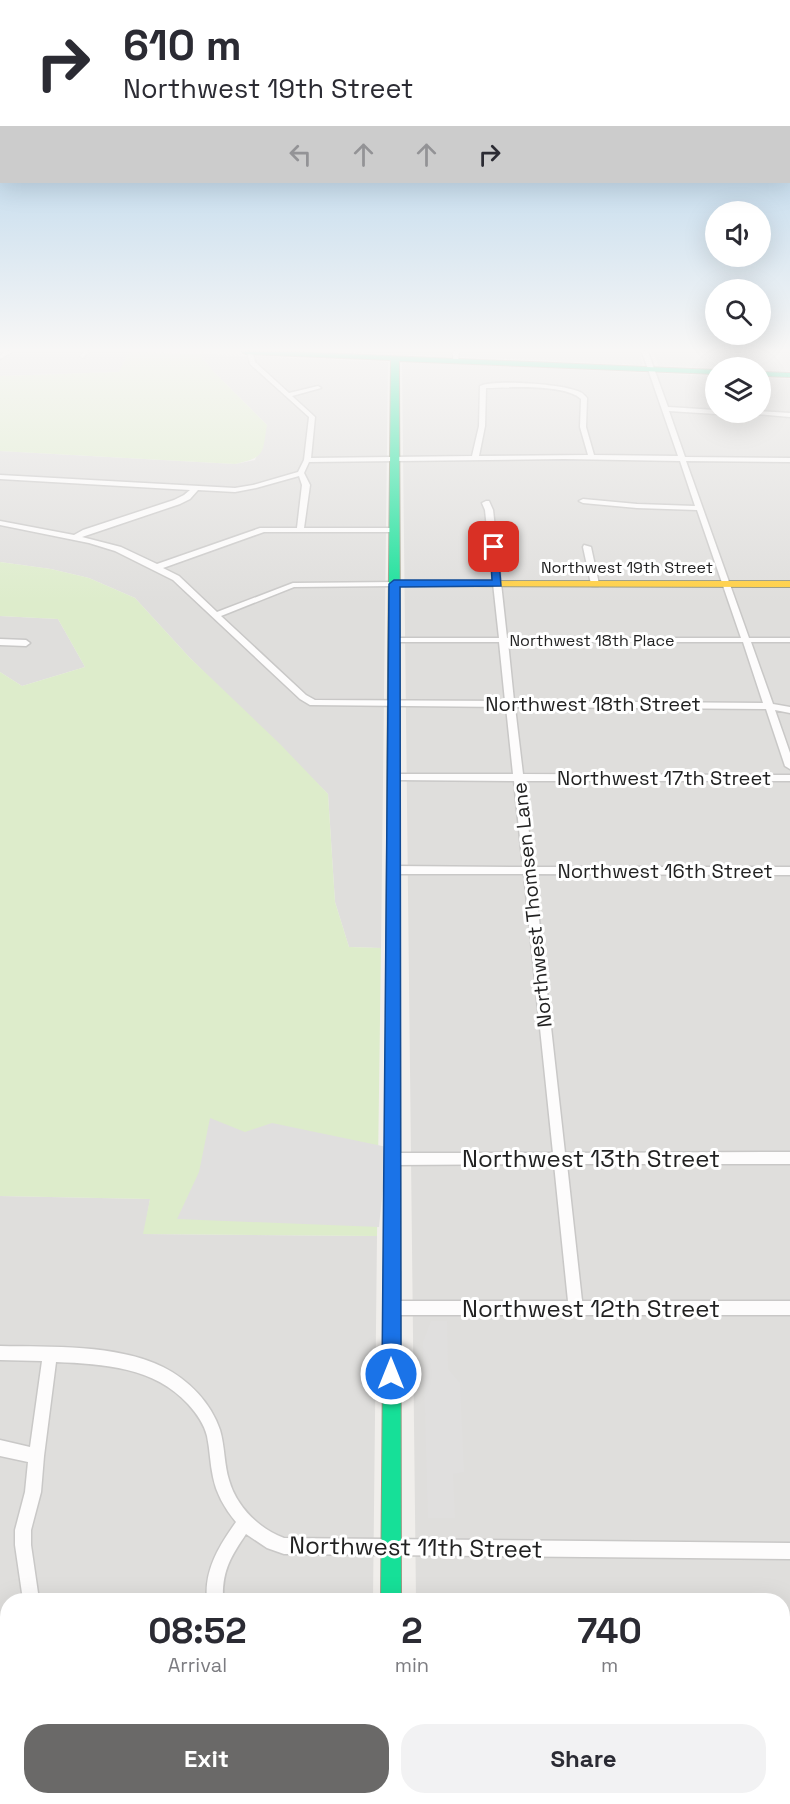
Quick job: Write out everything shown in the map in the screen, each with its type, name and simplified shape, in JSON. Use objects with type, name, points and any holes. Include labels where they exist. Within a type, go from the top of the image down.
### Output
[{"type":"street","points":[[0,477],[16,476],[235,490],[254,487],[301,472],[307,460],[310,436]]},
{"type":"street","points":[[391,1593],[395,870],[394,436]]},
{"type":"street","points":[[475,459],[480,436]]},
{"type":"street","points":[[585,436],[592,458]]},
{"type":"street","points":[[674,436],[790,766]]},
{"type":"street","points":[[307,460],[592,458],[790,460]]},
{"type":"street","points":[[300,530],[306,484],[301,472]]},
{"type":"street","points":[[75,538],[86,532],[177,502],[187,497],[196,488]]},
{"type":"street","points":[[583,501],[700,508]]},
{"type":"street","name":"Northwest Thomsen Lane","points":[[486,503],[489,510],[504,640],[576,1308]]},
{"type":"street","name":"Northwest 18th Street","points":[[0,522],[118,549],[157,567],[176,578],[308,700],[328,705],[769,706],[790,710]]},
{"type":"street","points":[[157,567],[254,532],[394,530]]},
{"type":"street","points":[[588,547],[595,584]]},
{"type":"street","name":"Northwest 19th Street","points":[[217,615],[293,585],[308,583],[790,584]]},
{"type":"street","name":"Northwest 18th Place","points":[[394,640],[790,640]]},
{"type":"street","points":[[0,642],[26,643]]},
{"type":"street","name":"Northwest 17th Street","points":[[395,777],[790,778]]},
{"type":"street","name":"Northwest 16th Street","points":[[395,870],[790,871]]},
{"type":"street","name":"Northwest 13th Street","points":[[393,1159],[790,1158]]},
{"type":"street","name":"Northwest 12th Street","points":[[391,1308],[790,1308]]},
{"type":"street","name":"Northwest 11th Street","points":[[0,1353],[50,1354],[142,1366],[175,1383],[197,1403],[210,1425],[216,1444],[222,1480],[234,1507],[245,1522],[262,1538],[284,1546],[790,1551]]},
{"type":"street","points":[[30,1593],[22,1545],[23,1530],[33,1492],[50,1354]]},
{"type":"street","points":[[0,1448],[36,1456]]},
{"type":"street","points":[[215,1593],[214,1580],[217,1567],[223,1553],[245,1522]]},
{"type":"shaded area","points":[[263,436],[387,436],[381,948],[349,947],[335,902],[328,794],[190,658],[135,598],[89,578],[51,569],[0,562],[0,451],[235,464],[255,460]]},
{"type":"shaded area","points":[[403,436],[790,436],[790,1593],[416,1593]]},
{"type":"shaded area","points":[[0,616],[58,619],[85,667],[22,686],[0,672]]},
{"type":"shaded area","points":[[210,1118],[245,1132],[272,1123],[387,1147],[379,1227],[177,1219],[199,1172]]},
{"type":"shaded area","points":[[0,1196],[150,1199],[144,1234],[377,1236],[373,1593],[0,1593]]},
{"type":"shaded area","points":[[431,1321],[447,1321],[448,1369],[460,1383],[464,1472],[453,1474],[455,1518],[428,1518],[423,1342]]},
{"type":"green space","points":[[0,436],[265,436],[261,453],[252,459],[235,464],[0,451]]},
{"type":"green space","points":[[0,562],[51,569],[89,578],[135,598],[190,658],[280,744],[328,794],[335,902],[349,947],[381,948],[377,1236],[143,1234],[150,1199],[0,1196],[0,672],[22,686],[85,667],[58,619],[0,616]]},
{"type":"traffic: fast","points":[[394,678],[395,436]]},
{"type":"traffic: fast","points":[[391,1593],[393,1019]]},
{"type":"traffic: slow","points":[[394,584],[790,584]]},
{"type":"traffic: slow","points":[[393,1019],[394,678]]},
{"type":"route","points":[[391,1374],[395,870],[394,584],[497,584],[494,547]]}]
